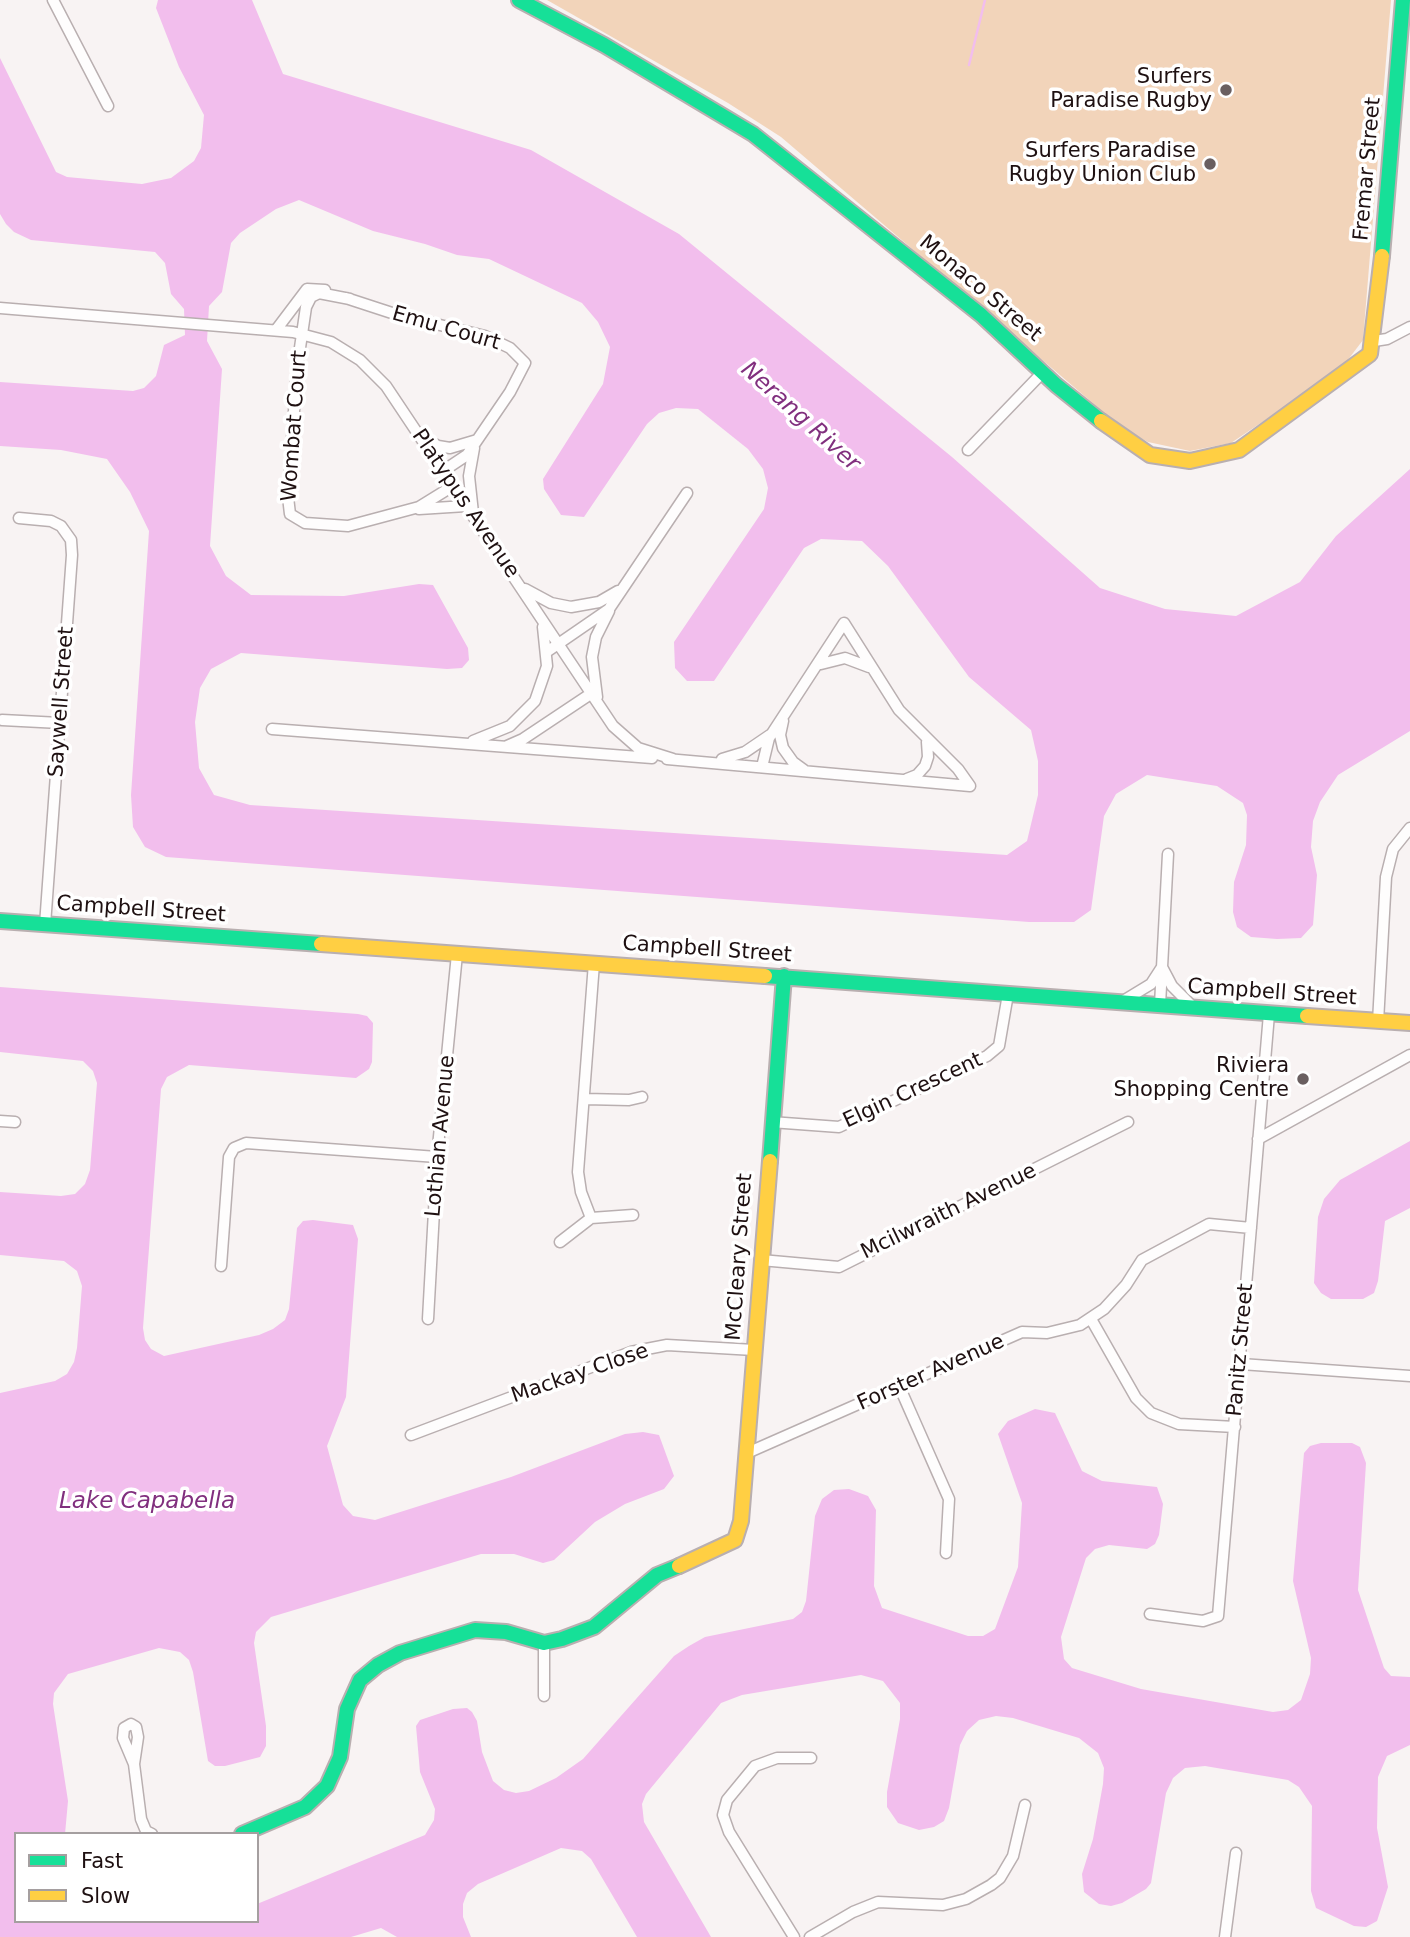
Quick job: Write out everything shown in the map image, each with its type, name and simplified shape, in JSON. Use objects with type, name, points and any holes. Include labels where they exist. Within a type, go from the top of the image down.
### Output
[{"type":"street","points":[[53,0],[108,106]]},
{"type":"street","name":"Monaco Street","points":[[519,0],[604,46],[753,134],[971,307],[1043,372],[1133,446],[1150,455],[1172,459],[1206,459],[1239,450],[1362,363],[1370,354],[1374,341]]},
{"type":"street","name":"Fremar Street","points":[[1374,341],[1403,0]]},
{"type":"street","name":"Emu Court","points":[[276,330],[309,288],[395,314],[477,333],[505,345],[520,356],[526,363],[477,440],[466,456],[443,471]]},
{"type":"street","name":"Emu Court","points":[[302,334],[306,307],[313,296],[325,294],[349,299]]},
{"type":"street","name":"Platypus Avenue","points":[[0,308],[276,330],[302,334],[336,345],[360,360],[386,386],[558,644],[594,692]]},
{"type":"street","points":[[1374,341],[1387,339],[1410,327]]},
{"type":"street","name":"Wombat Court","points":[[302,334],[288,497],[290,514],[304,523],[341,526],[415,509],[466,506]]},
{"type":"street","points":[[968,450],[1043,372]]},
{"type":"street","points":[[415,429],[428,441],[444,447],[466,446],[477,440]]},
{"type":"street","points":[[473,516],[469,476],[477,440]]},
{"type":"street","name":"Wombat Court","points":[[415,509],[453,486]]},
{"type":"street","points":[[673,760],[643,751],[626,740],[600,706],[594,692],[593,652],[598,633],[611,607],[687,493]]},
{"type":"street","name":"Saywell Street","points":[[19,518],[51,521],[61,526],[71,540],[45,925]]},
{"type":"street","points":[[517,582],[534,596],[571,607],[603,601],[627,583]]},
{"type":"street","points":[[548,651],[611,607]]},
{"type":"street","points":[[459,743],[488,737],[507,728],[524,714],[542,686],[548,651],[546,634],[536,610]]},
{"type":"street","points":[[272,729],[711,762],[812,772],[903,779],[970,786],[955,765],[926,740],[899,710],[844,623],[766,744],[762,767]]},
{"type":"street","points":[[816,670],[825,662],[840,658],[860,661],[872,669]]},
{"type":"street","points":[[498,747],[523,739],[594,692]]},
{"type":"street","points":[[786,714],[780,733],[785,751],[798,767],[812,772]]},
{"type":"street","points":[[2,720],[60,723]]},
{"type":"street","points":[[711,762],[745,752],[775,729]]},
{"type":"street","points":[[903,779],[917,775],[924,768],[928,757],[926,740]]},
{"type":"street","points":[[1378,1022],[1386,877],[1393,849],[1410,828]]},
{"type":"street","points":[[1160,1005],[1168,854]]},
{"type":"street","name":"Campbell Street","points":[[0,921],[1410,1023]]},
{"type":"street","name":"Lothian Avenue","points":[[428,1318],[437,1157],[457,954]]},
{"type":"street","points":[[591,1218],[581,1192],[579,1172],[594,963]]},
{"type":"street","points":[[1119,1002],[1151,984],[1163,967]]},
{"type":"street","points":[[1163,967],[1184,1001],[1196,1008]]},
{"type":"street","name":"McCleary Street","points":[[544,1643],[594,1627],[657,1575],[718,1550],[735,1540],[741,1521],[747,1453],[784,976]]},
{"type":"street","name":"Elgin Crescent","points":[[771,1122],[839,1127],[987,1056],[999,1046],[1009,994]]},
{"type":"street","name":"Panitz Street","points":[[1150,1614],[1203,1621],[1218,1616],[1269,1014]]},
{"type":"street","points":[[1258,1139],[1410,1055]]},
{"type":"street","points":[[585,1099],[629,1100],[642,1097]]},
{"type":"street","points":[[0,1121],[15,1122]]},
{"type":"street","name":"Mcilwraith Avenue","points":[[761,1260],[839,1267],[1128,1122]]},
{"type":"street","points":[[220,1266],[229,1157],[233,1147],[246,1143],[437,1157]]},
{"type":"street","points":[[560,1242],[591,1218],[632,1215]]},
{"type":"street","name":"Forster Avenue","points":[[747,1453],[900,1388],[1022,1332],[1055,1332],[1091,1319],[1126,1285],[1142,1260],[1209,1224],[1251,1228]]},
{"type":"street","points":[[1091,1319],[1136,1398],[1151,1413],[1179,1424],[1235,1427]]},
{"type":"street","name":"Mackay Close","points":[[411,1435],[631,1352],[667,1345],[754,1350]]},
{"type":"street","points":[[1241,1364],[1410,1376]]},
{"type":"street","points":[[900,1388],[948,1499],[946,1553]]},
{"type":"street","points":[[247,1832],[305,1807],[327,1786],[340,1757],[347,1709],[360,1681],[378,1665],[400,1653],[475,1630],[506,1632],[544,1643],[544,1696]]},
{"type":"street","points":[[794,1937],[729,1832],[723,1815],[727,1800],[755,1766],[776,1758],[811,1758]]},
{"type":"street","points":[[134,1764],[141,1819],[148,1832]]},
{"type":"street","points":[[810,1937],[853,1912],[878,1902],[943,1905],[980,1892],[1000,1878],[1008,1866],[1019,1839],[1025,1805]]},
{"type":"street","points":[[1225,1937],[1236,1853]]},
{"type":"shaded area","points":[[547,0],[1391,0],[1363,340],[1341,369],[1231,443],[1190,451],[1148,442],[1122,428],[781,137],[728,103]]},
{"type":"water","name":"Nerang River","points":[[158,0],[252,0],[283,74],[531,150],[679,234],[952,457],[1100,588],[1165,609],[1236,616],[1300,582],[1336,536],[1410,469],[1410,731],[1338,775],[1320,802],[1313,821],[1311,847],[1317,875],[1313,925],[1301,938],[1277,939],[1251,937],[1237,927],[1233,912],[1234,882],[1246,845],[1247,815],[1243,803],[1217,786],[1147,775],[1116,794],[1104,816],[1091,910],[1074,922],[1029,922],[166,857],[145,847],[133,827],[131,795],[149,531],[130,492],[107,459],[61,450],[0,446],[0,382],[133,391],[144,388],[156,376],[164,345],[185,335],[184,309],[171,294],[165,263],[155,252],[31,240],[14,232],[6,224],[0,214],[0,58],[56,172],[67,177],[142,184],[171,178],[194,161],[201,148],[204,115],[179,67],[156,8]],"holes":[[[299,200],[373,231],[457,255],[489,259],[582,303],[598,322],[610,347],[603,384],[543,479],[544,489],[561,515],[584,517],[647,424],[659,413],[676,408],[698,409],[748,449],[763,469],[768,488],[764,509],[674,642],[675,668],[687,681],[714,681],[804,548],[821,539],[862,541],[888,566],[969,677],[1031,730],[1038,761],[1038,795],[1027,841],[1007,855],[250,805],[214,795],[199,768],[195,722],[200,688],[211,669],[241,653],[447,669],[462,668],[469,660],[468,648],[433,585],[419,584],[344,596],[251,595],[226,576],[210,546],[222,369],[207,341],[209,306],[222,292],[231,243],[240,233],[276,209]]]},
{"type":"water","name":"Lake Capabella","points":[[0,987],[367,1016],[373,1023],[372,1062],[369,1069],[356,1078],[189,1065],[167,1077],[161,1089],[143,1328],[145,1340],[151,1349],[164,1356],[259,1335],[273,1329],[285,1320],[289,1309],[297,1228],[303,1221],[313,1220],[353,1225],[358,1239],[346,1397],[327,1446],[343,1505],[353,1516],[375,1520],[511,1477],[625,1434],[643,1432],[659,1435],[674,1476],[664,1489],[625,1504],[595,1522],[554,1560],[543,1563],[514,1554],[481,1554],[271,1617],[256,1632],[254,1643],[266,1726],[266,1746],[260,1757],[225,1766],[215,1766],[208,1761],[193,1672],[189,1660],[180,1652],[159,1648],[68,1674],[54,1693],[53,1704],[68,1801],[65,1832],[14,1832],[14,1923],[259,1923],[259,1903],[425,1835],[434,1820],[435,1809],[420,1772],[416,1726],[420,1720],[453,1709],[467,1708],[472,1712],[477,1721],[482,1752],[493,1781],[504,1790],[516,1793],[529,1791],[556,1778],[583,1759],[674,1656],[705,1637],[793,1619],[802,1612],[806,1601],[815,1516],[822,1499],[834,1490],[849,1489],[868,1496],[876,1510],[874,1586],[882,1608],[968,1636],[983,1636],[995,1629],[1018,1567],[1022,1503],[998,1434],[1008,1421],[1035,1409],[1055,1413],[1082,1471],[1102,1481],[1157,1487],[1163,1504],[1159,1535],[1155,1544],[1147,1549],[1109,1545],[1095,1549],[1086,1558],[1061,1637],[1064,1659],[1072,1668],[1141,1689],[1273,1712],[1288,1710],[1301,1700],[1310,1674],[1311,1658],[1293,1581],[1304,1453],[1310,1446],[1321,1443],[1352,1443],[1360,1447],[1366,1463],[1358,1590],[1384,1668],[1391,1676],[1410,1677],[1410,1745],[1387,1756],[1378,1777],[1377,1828],[1388,1887],[1377,1921],[1366,1927],[1354,1926],[1316,1908],[1311,1891],[1312,1806],[1299,1787],[1288,1780],[1205,1766],[1185,1768],[1173,1778],[1166,1793],[1151,1883],[1146,1889],[1122,1903],[1111,1906],[1099,1904],[1084,1892],[1082,1874],[1093,1839],[1103,1784],[1104,1768],[1098,1753],[1079,1738],[1013,1718],[996,1716],[979,1720],[967,1731],[960,1745],[949,1808],[944,1821],[934,1827],[919,1830],[898,1823],[887,1807],[887,1792],[900,1719],[900,1703],[883,1681],[861,1675],[742,1695],[721,1703],[646,1794],[642,1804],[644,1822],[711,1937],[637,1937],[591,1859],[582,1851],[561,1848],[478,1884],[467,1893],[463,1904],[463,1917],[471,1937],[397,1937],[381,1928],[351,1937],[0,1937],[0,1393],[55,1381],[67,1374],[74,1362],[77,1348],[82,1286],[77,1271],[64,1261],[0,1255],[0,1192],[61,1196],[75,1194],[85,1184],[90,1170],[97,1083],[93,1071],[83,1061],[0,1052]]},
{"type":"water","points":[[1410,1141],[1410,1208],[1385,1221],[1378,1281],[1374,1293],[1363,1299],[1331,1299],[1321,1293],[1314,1283],[1318,1217],[1324,1199],[1340,1180]]},
{"type":"waterway","points":[[969,65],[985,0]]},
{"type":"traffic: fast","points":[[519,0],[604,45],[753,134],[981,315],[1056,385],[1101,421]]},
{"type":"traffic: fast","points":[[1382,256],[1403,0]]},
{"type":"traffic: fast","points":[[0,921],[321,944]]},
{"type":"traffic: fast","points":[[765,976],[1307,1016]]},
{"type":"traffic: fast","points":[[770,1161],[784,976]]},
{"type":"traffic: fast","points":[[247,1832],[305,1807],[327,1786],[340,1757],[347,1709],[360,1680],[378,1665],[400,1653],[475,1630],[506,1632],[544,1643],[562,1639],[594,1627],[657,1575],[679,1566]]},
{"type":"traffic: slow","points":[[1101,421],[1150,455],[1190,461],[1239,450],[1370,354],[1382,256]]},
{"type":"traffic: slow","points":[[321,944],[765,976]]},
{"type":"traffic: slow","points":[[1307,1016],[1410,1023]]},
{"type":"traffic: slow","points":[[679,1566],[735,1540],[741,1521],[770,1161]]},
{"type":"place","name":"Surfers Paradise Rugby","points":[[1226,90]]},
{"type":"place","name":"Surfers Paradise Rugby Union Club","points":[[1210,164]]},
{"type":"place","name":"Riviera Shopping Centre","points":[[1303,1079]]}]
